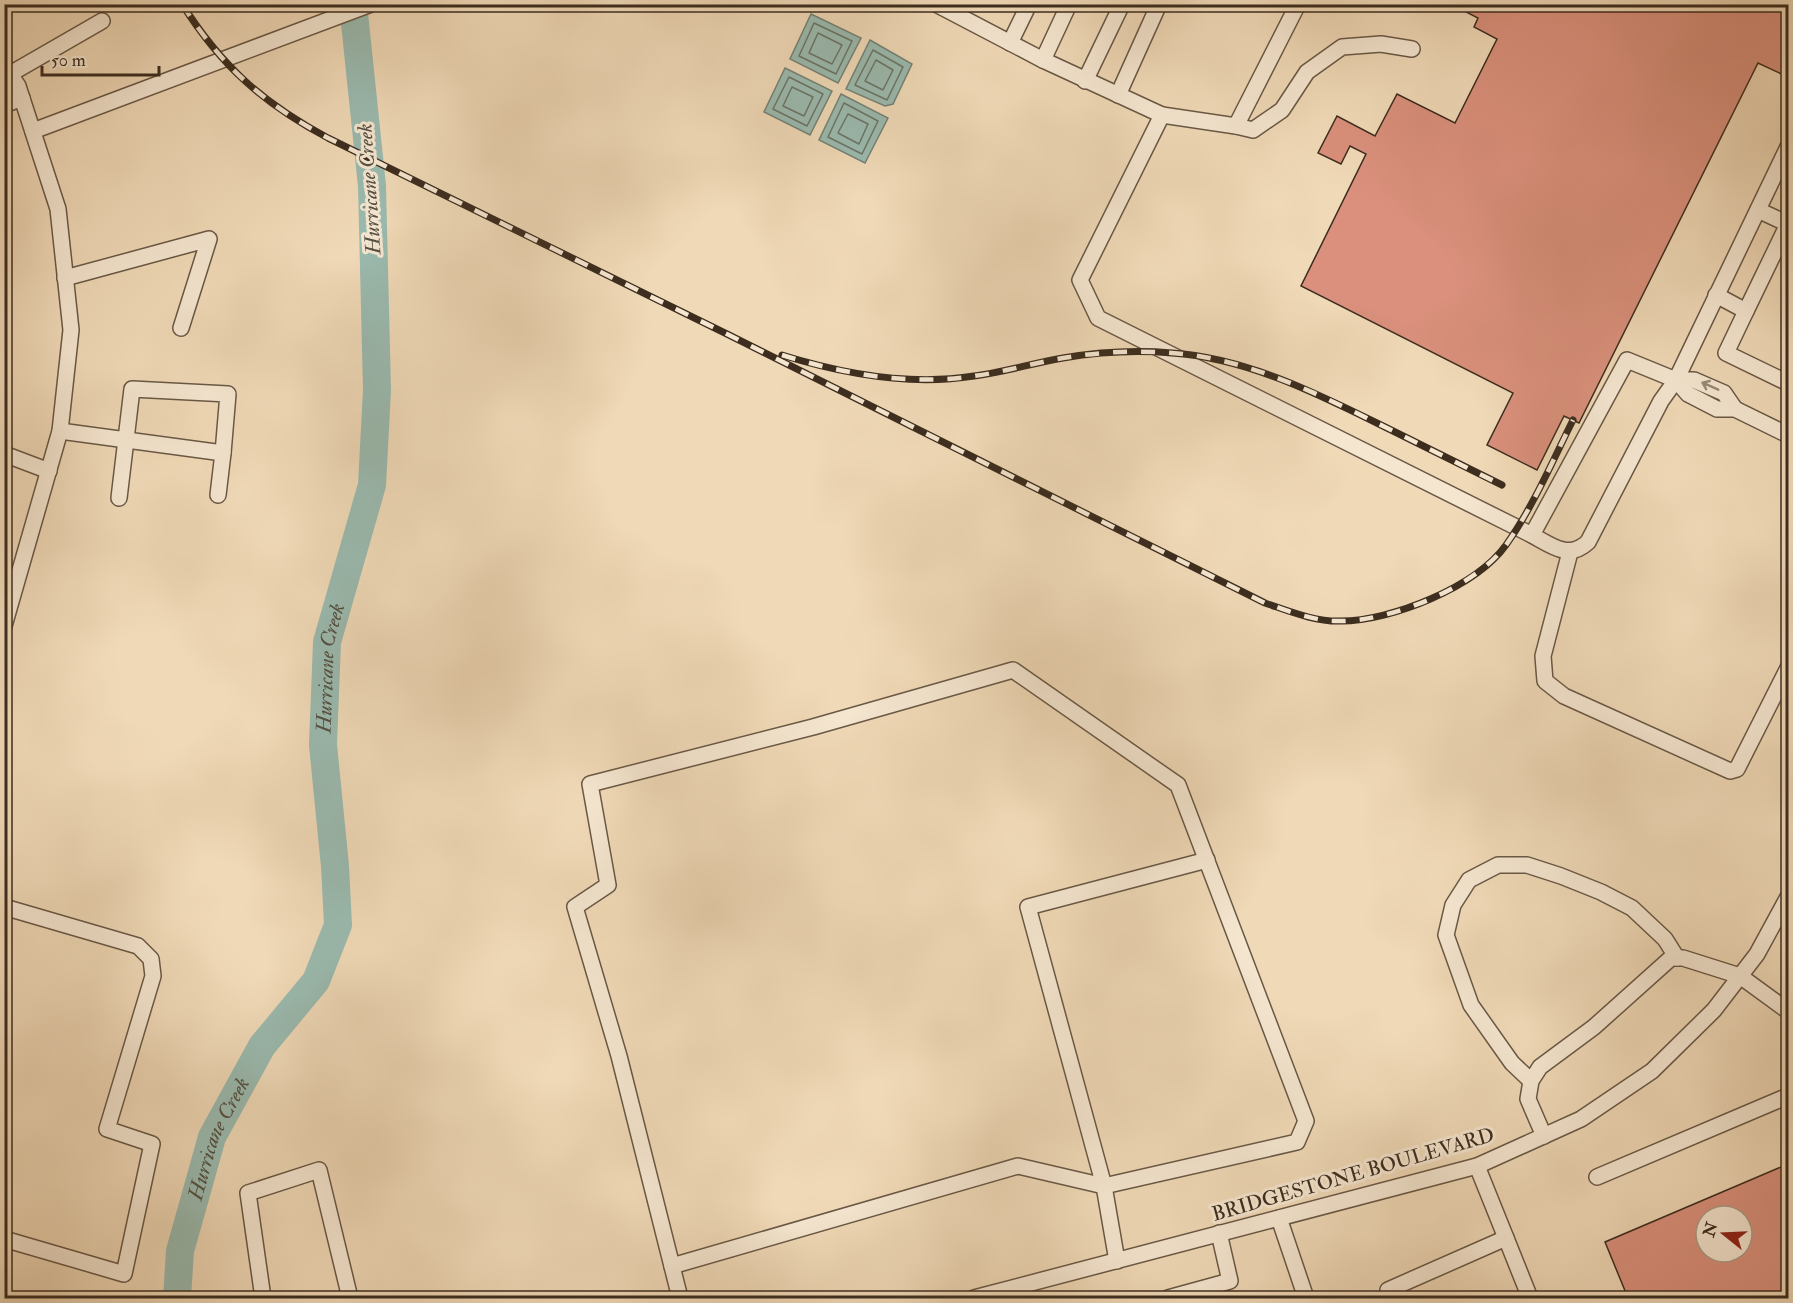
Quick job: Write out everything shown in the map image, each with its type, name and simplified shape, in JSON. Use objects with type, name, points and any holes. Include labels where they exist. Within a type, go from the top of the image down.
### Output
[{"type":"street","points":[[936,4],[1085,81],[1162,115],[1253,130],[1282,110],[1307,72],[1342,47],[1381,44],[1412,49]]},
{"type":"street","points":[[1010,43],[1029,4]]},
{"type":"street","points":[[1043,60],[1069,4]]},
{"type":"street","points":[[1085,81],[1122,4]]},
{"type":"street","points":[[1118,95],[1160,4]]},
{"type":"street","points":[[1236,126],[1298,4]]},
{"type":"street","points":[[33,131],[368,6]]},
{"type":"street","points":[[4,626],[60,430],[71,330],[58,208],[18,86],[7,70],[102,21]]},
{"type":"street","points":[[4,105],[22,98]]},
{"type":"street","points":[[1162,115],[1080,280],[1098,318],[1570,552],[1581,549],[1588,542],[1661,400],[1676,380],[1788,147]]},
{"type":"street","points":[[1758,210],[1788,224],[1726,353],[1788,383]]},
{"type":"street","points":[[66,278],[208,239],[181,328]]},
{"type":"street","points":[[1716,295],[1746,311]]},
{"type":"street","points":[[1532,535],[1627,360],[1676,380],[1694,380],[1725,393],[1735,409],[1788,435]]},
{"type":"street","points":[[119,498],[132,389],[228,394],[218,495]]},
{"type":"street","points":[[60,430],[223,453]]},
{"type":"street","points":[[4,454],[49,471]]},
{"type":"street","points":[[1570,552],[1543,656],[1545,681],[1564,696],[1730,771],[1737,769],[1788,668]]},
{"type":"street","points":[[672,1266],[1018,1166],[1104,1186],[1297,1142],[1306,1121],[1178,785],[1013,670],[813,727],[590,784],[608,885],[575,907],[619,1056],[680,1299]]},
{"type":"street","points":[[1117,1261],[1104,1186],[1028,907],[1207,860]]},
{"type":"street","points":[[1531,1081],[1512,1063],[1471,1005],[1446,935],[1453,905],[1469,880],[1498,865],[1527,865],[1561,876],[1601,892],[1632,908],[1665,939],[1677,958]]},
{"type":"street","name":"BRIDGESTONE BOULEVARD","points":[[974,1299],[1477,1166],[1581,1119],[1652,1071],[1714,1010],[1757,954],[1788,897]]},
{"type":"street","points":[[4,907],[138,946],[151,959],[153,976],[107,1129],[152,1144],[124,1274],[4,1239]]},
{"type":"street","points":[[1544,1136],[1528,1099],[1531,1081],[1540,1067],[1594,1027],[1671,958],[1683,957],[1740,976],[1788,1011]]},
{"type":"street","points":[[1597,1177],[1788,1096]]},
{"type":"street","points":[[1477,1166],[1530,1299]]},
{"type":"street","points":[[263,1299],[248,1192],[319,1170],[350,1299]]},
{"type":"street","points":[[1279,1218],[1306,1299]]},
{"type":"street","points":[[1168,1299],[1230,1281],[1219,1233]]},
{"type":"street","points":[[1391,1299],[1388,1290],[1506,1238]]},
{"type":"water","points":[[811,14],[861,38],[838,83],[790,59]]},
{"type":"water","points":[[870,40],[912,64],[893,104],[885,106],[846,89]]},
{"type":"water","points":[[785,68],[832,91],[810,135],[764,112]]},
{"type":"water","points":[[841,94],[888,118],[865,163],[819,140]]},
{"type":"building","points":[[1451,4],[1788,4],[1788,77],[1758,63],[1579,423],[1564,416],[1537,470],[1487,445],[1513,393],[1301,286],[1366,154],[1350,146],[1341,164],[1318,153],[1337,116],[1375,136],[1397,94],[1455,123],[1497,39],[1474,27],[1478,18]]},
{"type":"building","points":[[1788,1164],[1788,1298],[1628,1298],[1605,1242],[1694,1204],[1694,1264],[1754,1264],[1754,1204],[1694,1204]]},
{"type":"waterway","name":"Hurricane Creek","points":[[177,1298],[180,1251],[212,1137],[262,1046],[316,981],[338,925],[335,866],[323,745],[327,642],[372,485],[377,390],[372,186],[353,4]]},
{"type":"railway","points":[[182,4],[213,47],[246,82],[283,111],[328,138],[1265,603],[1302,615],[1331,621],[1384,615],[1431,599],[1475,575],[1506,545],[1516,530],[1542,484],[1573,420]]},
{"type":"railway","points":[[782,355],[853,373],[926,380],[974,376],[1063,358],[1104,353],[1158,352],[1200,356],[1255,370],[1308,390],[1502,485]]}]
